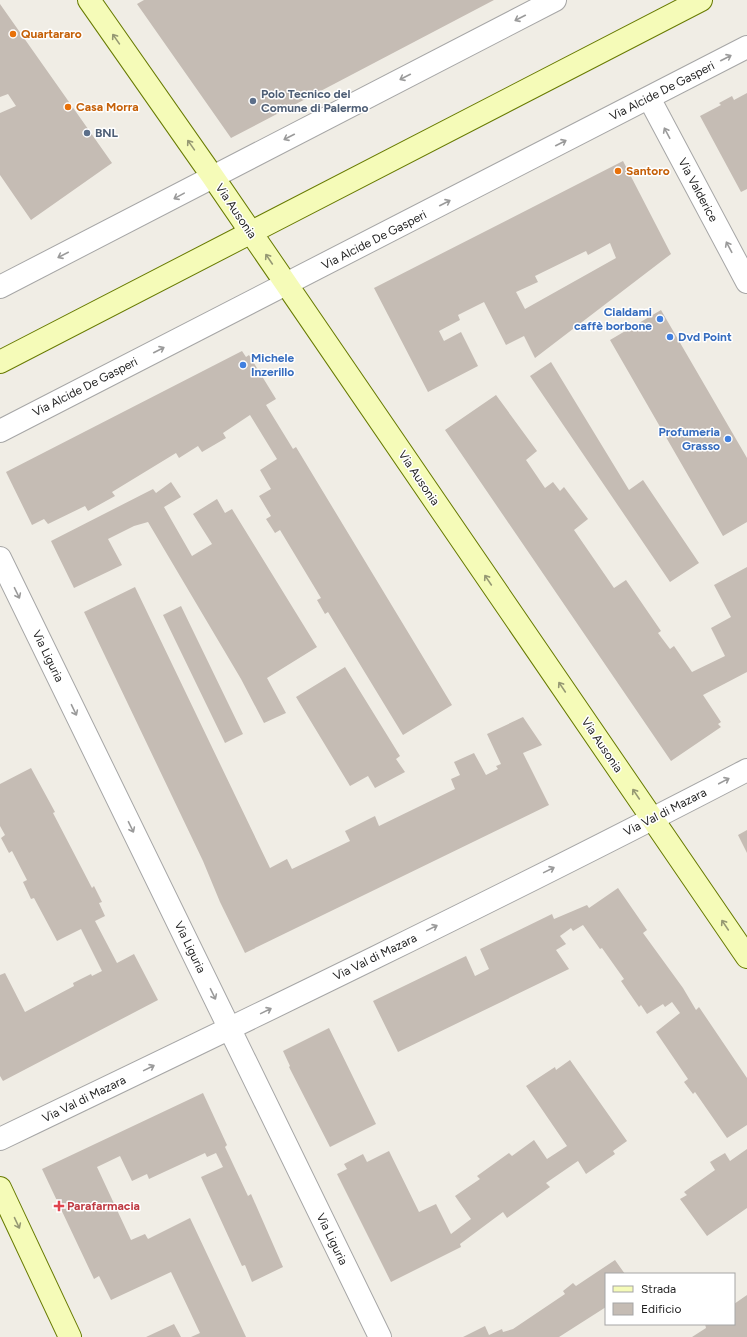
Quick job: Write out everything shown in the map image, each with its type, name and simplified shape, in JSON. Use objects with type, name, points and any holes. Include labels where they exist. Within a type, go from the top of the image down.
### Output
[{"type":"street","name":"Via Ausonia","points":[[90,0],[213,177],[747,957]]},
{"type":"street","points":[[0,286],[555,0]]},
{"type":"street","points":[[0,362],[700,0]]},
{"type":"street","name":"Via Alcide De Gasperi","points":[[0,431],[747,47]]},
{"type":"street","name":"Via Valderice","points":[[649,98],[747,282]]},
{"type":"street","name":"Via Liguria","points":[[0,558],[380,1337]]},
{"type":"street","name":"Via Val di Mazara","points":[[0,1139],[230,1028],[652,819],[747,770]]},
{"type":"street","points":[[0,1188],[70,1337]]},
{"type":"building","name":"Polo Tecnico del Comune di Palermo","points":[[144,0],[494,0],[231,138],[137,4]]},
{"type":"building","points":[[0,4],[112,163],[31,220],[0,175],[0,113],[16,106],[8,94],[0,97]]},
{"type":"building","points":[[747,93],[747,189],[741,192],[700,116],[721,105],[719,103],[732,96],[734,100]]},
{"type":"building","points":[[623,161],[671,254],[535,358],[524,336],[506,345],[484,302],[458,315],[460,320],[439,331],[444,341],[461,332],[478,366],[428,392],[374,288]],"holes":[[[610,243],[616,258],[525,309],[516,292],[538,282],[535,276],[586,251],[588,255]]]},
{"type":"building","points":[[661,310],[747,458],[747,522],[723,536],[610,340]]},
{"type":"building","points":[[242,351],[246,357],[249,355],[276,399],[266,405],[293,449],[296,447],[452,705],[403,735],[328,612],[325,614],[317,600],[321,598],[280,530],[275,533],[266,519],[271,516],[259,496],[271,489],[260,470],[277,459],[250,415],[223,433],[226,438],[202,452],[198,446],[179,458],[176,453],[112,492],[115,496],[88,511],[85,506],[48,524],[44,519],[32,525],[6,472]]},
{"type":"building","points":[[551,362],[629,490],[643,480],[699,563],[670,582],[530,376]]},
{"type":"building","points":[[496,395],[537,451],[526,460],[545,488],[553,482],[560,491],[564,487],[588,519],[574,530],[614,588],[626,580],[661,631],[658,633],[670,649],[674,646],[692,672],[725,656],[711,628],[731,617],[714,585],[747,567],[747,672],[703,695],[721,722],[718,724],[721,727],[671,761],[445,430]]},
{"type":"building","points":[[171,482],[181,497],[164,507],[192,556],[212,544],[193,514],[217,499],[225,513],[232,509],[317,647],[267,678],[286,713],[264,723],[241,679],[148,522],[134,526],[108,539],[122,565],[74,588],[51,541],[153,489],[156,493]]},
{"type":"building","points":[[135,587],[270,868],[287,859],[292,869],[350,841],[345,831],[375,816],[379,826],[455,789],[451,779],[460,775],[454,762],[474,753],[486,775],[498,769],[496,766],[501,764],[487,734],[523,717],[542,745],[523,753],[549,805],[245,953],[220,902],[203,861],[84,612]]},
{"type":"building","points":[[181,606],[243,734],[225,743],[163,615]]},
{"type":"building","points":[[345,667],[400,756],[396,759],[405,772],[375,788],[368,776],[350,786],[296,697]]},
{"type":"building","points":[[31,768],[55,812],[53,813],[92,888],[94,886],[102,902],[99,903],[105,916],[95,921],[117,963],[134,954],[158,1000],[3,1081],[0,1076],[0,975],[5,973],[25,1012],[74,986],[73,983],[91,974],[92,976],[102,971],[81,929],[57,941],[34,898],[31,899],[23,882],[27,880],[12,851],[9,853],[1,838],[5,835],[0,826],[0,784]]},
{"type":"building","points":[[747,830],[747,853],[738,835]]},
{"type":"building","points":[[618,888],[647,930],[643,933],[683,988],[696,1010],[699,1007],[747,1078],[747,1125],[727,1138],[695,1092],[693,1094],[684,1082],[688,1079],[656,1032],[680,1013],[672,1002],[665,1007],[663,1004],[647,1014],[641,1005],[639,1007],[621,981],[624,979],[602,948],[600,949],[583,925],[573,931],[571,928],[560,936],[566,944],[556,950],[569,969],[398,1052],[373,1001],[466,956],[475,976],[489,969],[480,949],[552,914],[554,919],[587,905],[589,908]]},
{"type":"building","points":[[329,1028],[376,1124],[330,1147],[289,1067],[290,1066],[283,1051]]},
{"type":"building","points":[[570,1060],[627,1141],[613,1151],[615,1154],[586,1174],[578,1161],[546,1183],[550,1187],[507,1218],[503,1212],[460,1244],[461,1247],[391,1282],[337,1174],[347,1169],[344,1164],[363,1154],[367,1162],[389,1151],[419,1212],[436,1204],[451,1234],[471,1219],[455,1196],[480,1179],[477,1176],[509,1153],[512,1156],[534,1140],[547,1159],[567,1146],[526,1086],[555,1067],[556,1070]]},
{"type":"building","points":[[203,1093],[227,1145],[225,1147],[248,1196],[251,1194],[283,1267],[252,1282],[245,1265],[242,1266],[201,1177],[223,1167],[216,1153],[207,1157],[205,1153],[149,1179],[147,1174],[132,1181],[120,1156],[97,1167],[131,1240],[145,1234],[148,1239],[190,1218],[246,1337],[191,1337],[200,1333],[171,1272],[111,1300],[99,1276],[94,1279],[42,1169]]},
{"type":"building","points":[[747,1149],[747,1208],[707,1236],[680,1199],[687,1195],[684,1192],[715,1170],[710,1162],[725,1153],[730,1161]]},
{"type":"building","points":[[615,1260],[624,1273],[605,1273],[605,1308],[559,1337],[463,1337],[485,1326],[489,1335],[502,1329],[503,1332],[513,1329],[565,1294],[563,1291],[573,1283],[576,1286]]},
{"type":"building","points":[[747,1295],[747,1337],[692,1337],[706,1328],[705,1325],[735,1325],[735,1303]]},
{"type":"building","points":[[174,1324],[181,1337],[146,1337]]},
{"type":"place","name":"Quartararo","points":[[13,34]]},
{"type":"place","name":"Polo Tecnico del Comune di Palermo","points":[[253,101]]},
{"type":"place","name":"Casa Morra","points":[[68,107]]},
{"type":"place","name":"BNL","points":[[87,133]]},
{"type":"place","name":"Santoro","points":[[618,171]]},
{"type":"place","name":"Cialdami caffè borbone","points":[[660,319]]},
{"type":"place","name":"Dvd Point","points":[[670,337]]},
{"type":"place","name":"Michele Inzerillo","points":[[243,365]]},
{"type":"place","name":"Profumeria Grasso","points":[[728,439]]},
{"type":"place","name":"Parafarmacia","points":[[59,1206]]}]
